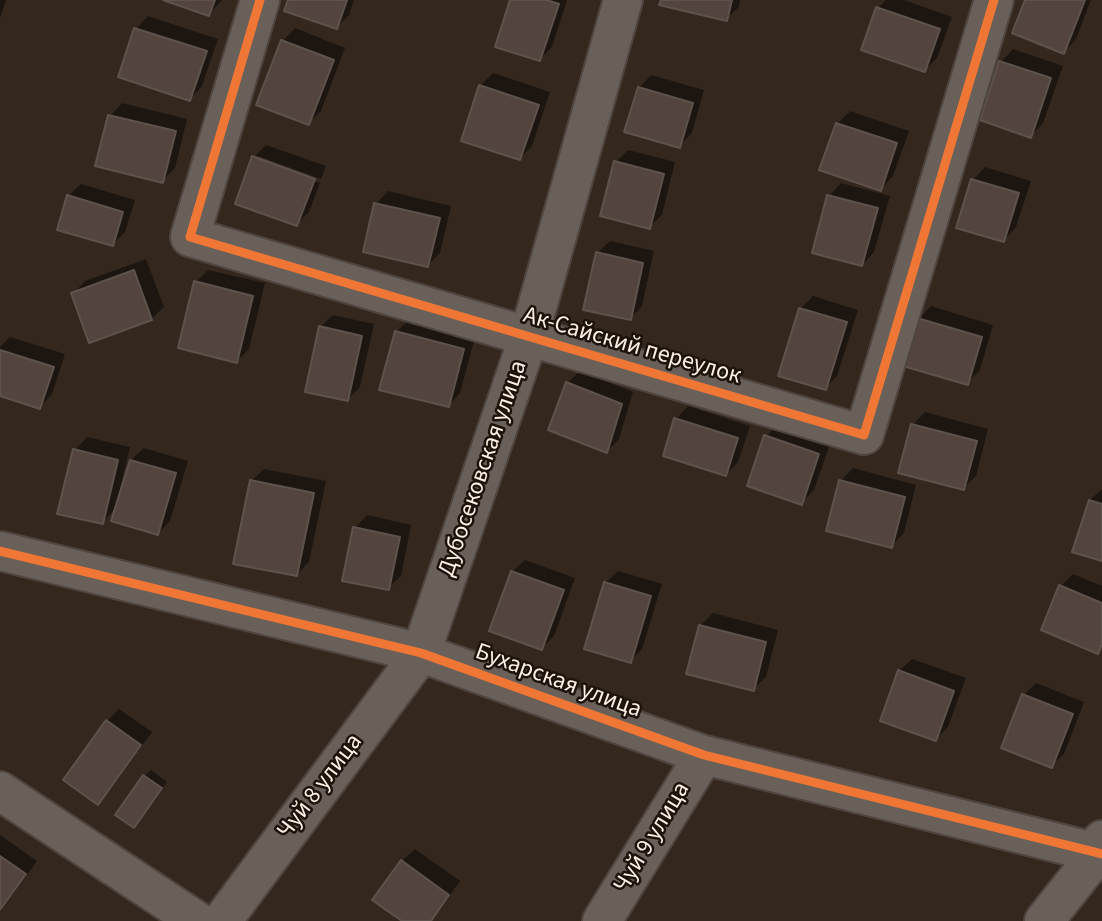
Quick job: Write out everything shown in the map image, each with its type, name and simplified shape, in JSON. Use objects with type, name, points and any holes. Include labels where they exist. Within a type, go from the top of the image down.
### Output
[{"type":"street","name":"Ак-Сайский переулок","points":[[260,0],[190,237],[864,435],[993,0]]},
{"type":"street","name":"Дубосековская улица","points":[[421,653],[529,336],[623,0]]},
{"type":"street","name":"Бухарская улица","points":[[0,551],[421,653],[704,755],[1101,849]]},
{"type":"street","name":"Чуй 8 улица","points":[[222,921],[421,653]]},
{"type":"street","name":"Чуй 9 улица","points":[[602,921],[704,755]]},
{"type":"street","points":[[0,791],[197,921]]},
{"type":"street","points":[[1044,921],[1101,849]]},
{"type":"building","points":[[163,0],[215,0],[209,16]]},
{"type":"building","points":[[288,0],[347,0],[337,29],[284,11]]},
{"type":"building","points":[[510,0],[547,0],[559,4],[540,61],[495,47]]},
{"type":"building","points":[[661,0],[732,0],[727,21],[659,5]]},
{"type":"building","points":[[1025,0],[1085,0],[1064,54],[1012,33]]},
{"type":"building","points":[[876,7],[940,29],[925,72],[861,50]]},
{"type":"building","points":[[134,28],[207,51],[190,101],[118,77]]},
{"type":"building","points":[[281,40],[334,60],[309,125],[256,105]]},
{"type":"building","points":[[999,61],[1051,78],[1031,138],[980,120]]},
{"type":"building","points":[[479,85],[539,105],[520,160],[461,141]]},
{"type":"building","points":[[638,87],[693,103],[680,148],[624,132]]},
{"type":"building","points":[[108,115],[176,131],[163,183],[95,166]]},
{"type":"building","points":[[836,123],[897,143],[881,191],[819,170]]},
{"type":"building","points":[[252,156],[315,179],[297,226],[235,204]]},
{"type":"building","points":[[614,161],[664,174],[650,229],[600,216]]},
{"type":"building","points":[[971,179],[1019,193],[1004,242],[956,228]]},
{"type":"building","points":[[67,195],[123,212],[113,246],[57,230]]},
{"type":"building","points":[[827,195],[878,208],[862,266],[812,253]]},
{"type":"building","points":[[374,203],[440,218],[428,267],[363,252]]},
{"type":"building","points":[[596,252],[643,263],[631,320],[583,310]]},
{"type":"building","points":[[134,270],[152,320],[89,343],[71,293]]},
{"type":"building","points":[[194,281],[253,296],[237,363],[178,348]]},
{"type":"building","points":[[799,308],[847,322],[826,390],[778,376]]},
{"type":"building","points":[[917,318],[982,337],[968,385],[903,366]]},
{"type":"building","points":[[319,326],[362,336],[348,401],[305,392]]},
{"type":"building","points":[[395,331],[464,349],[449,407],[379,390]]},
{"type":"building","points":[[0,350],[54,367],[40,409],[0,396]]},
{"type":"building","points":[[566,382],[622,404],[607,453],[548,430]]},
{"type":"building","points":[[674,418],[738,438],[726,476],[663,456]]},
{"type":"building","points":[[911,424],[977,441],[964,490],[898,473]]},
{"type":"building","points":[[764,435],[819,454],[802,505],[747,486]]},
{"type":"building","points":[[73,449],[118,460],[103,524],[57,514]]},
{"type":"building","points":[[130,460],[176,473],[158,535],[111,521]]},
{"type":"building","points":[[250,480],[314,493],[297,576],[233,564]]},
{"type":"building","points":[[839,480],[905,497],[892,548],[826,531]]},
{"type":"building","points":[[1089,500],[1102,504],[1102,561],[1072,552]]},
{"type":"building","points":[[353,527],[400,537],[389,590],[342,581]]},
{"type":"building","points":[[511,571],[564,590],[542,650],[489,631]]},
{"type":"building","points":[[604,582],[651,596],[631,663],[584,649]]},
{"type":"building","points":[[1059,585],[1102,603],[1102,644],[1098,654],[1041,630]]},
{"type":"building","points":[[699,625],[766,642],[754,691],[686,674]]},
{"type":"building","points":[[898,670],[954,691],[936,741],[880,721]]},
{"type":"building","points":[[1022,694],[1073,714],[1052,768],[1001,748]]},
{"type":"building","points":[[106,720],[141,745],[98,805],[63,780]]},
{"type":"building","points":[[143,775],[162,788],[134,828],[115,815]]},
{"type":"building","points":[[0,856],[26,874],[0,910]]},
{"type":"building","points":[[401,860],[449,895],[431,921],[402,921],[372,900]]},
{"type":"cycle path","points":[[260,0],[190,237],[864,435],[994,0]]},
{"type":"cycle path","points":[[0,551],[421,653],[704,755],[1102,854]]}]
